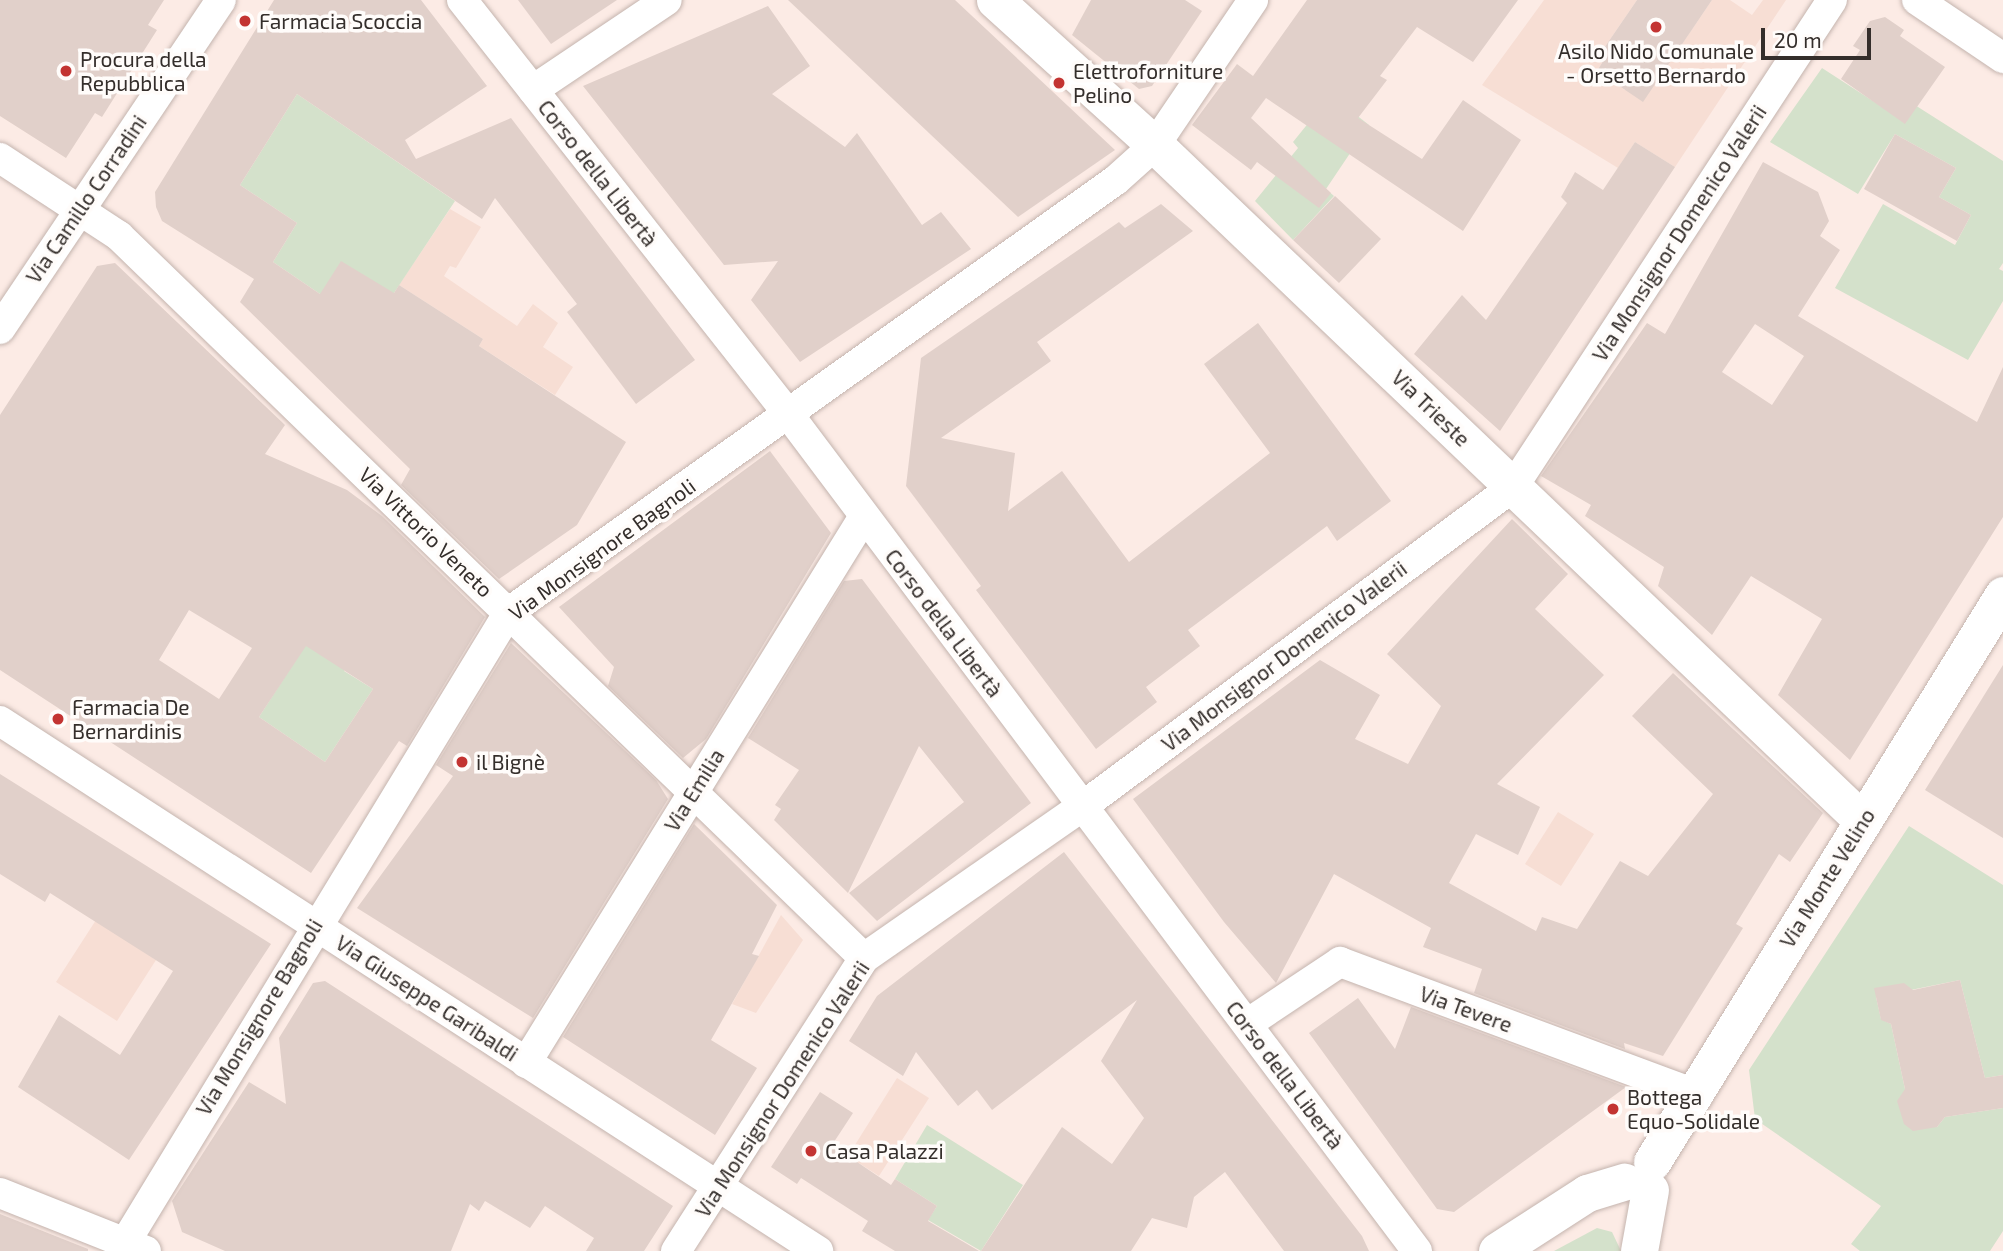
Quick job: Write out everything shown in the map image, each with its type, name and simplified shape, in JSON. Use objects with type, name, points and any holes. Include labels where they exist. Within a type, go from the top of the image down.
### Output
[{"type":"street","name":"Via Camillo Corradini","points":[[0,329],[77,209],[220,0]]},
{"type":"street","name":"Corso della Libertà","points":[[462,0],[789,415],[863,518],[1418,1251]]},
{"type":"street","points":[[533,90],[667,0]]},
{"type":"street","name":"Via Trieste","points":[[995,0],[1155,145],[1863,821]]},
{"type":"street","name":"Via Monsignore Bagnoli","points":[[130,1248],[314,925],[509,612],[1116,180],[1155,145],[1252,0]]},
{"type":"street","name":"Via Monsignor Domenico Valerii","points":[[676,1251],[864,958],[1083,806],[1513,487],[1832,0]]},
{"type":"street","points":[[1917,0],[2003,58]]},
{"type":"street","name":"Via Vittorio Veneto","points":[[0,158],[119,236],[694,790],[864,958]]},
{"type":"street","name":"Via Emilia","points":[[526,1063],[863,518]]},
{"type":"street","name":"Via Monte Velino","points":[[1642,1178],[1698,1095],[2003,595]]},
{"type":"street","name":"Via Giuseppe Garibaldi","points":[[0,721],[818,1251]]},
{"type":"street","name":"Via Tevere","points":[[1247,1024],[1340,962],[1698,1095]]},
{"type":"street","points":[[1497,1251],[1587,1192],[1642,1178],[1639,1251]]},
{"type":"street","points":[[0,1193],[130,1248]]},
{"type":"shaded area","points":[[1544,0],[1637,0],[1600,54],[1605,58],[1597,71],[1625,90],[1633,79],[1650,91],[1712,0],[1730,0],[1752,15],[1763,0],[1786,0],[1675,167],[1635,142],[1618,168],[1482,85]]},
{"type":"shaded area","points":[[450,209],[481,227],[456,268],[450,266],[444,276],[517,326],[533,304],[558,323],[543,347],[573,367],[555,395],[479,346],[483,339],[399,285]]},
{"type":"shaded area","points":[[1558,812],[1594,834],[1561,886],[1525,864]]},
{"type":"shaded area","points":[[781,915],[803,940],[756,1013],[732,1004]]},
{"type":"shaded area","points":[[96,920],[156,960],[117,1021],[56,982]]},
{"type":"shaded area","points":[[897,1078],[929,1098],[879,1176],[848,1156]]},
{"type":"green space","points":[[1822,68],[1893,114],[1907,100],[2003,161],[2003,263],[1999,269],[2003,271],[2003,301],[1968,360],[1835,288],[1883,204],[1955,245],[1971,215],[1939,197],[1956,168],[1895,134],[1858,194],[1770,142]]},
{"type":"green space","points":[[297,94],[455,201],[394,293],[320,294],[273,262],[297,223],[240,185]]},
{"type":"green space","points":[[1331,95],[1369,125],[1326,189],[1334,196],[1293,240],[1255,201],[1298,148],[1293,142]]},
{"type":"green space","points":[[310,638],[349,661],[344,671],[373,689],[325,762],[259,717]]},
{"type":"green space","points":[[1909,826],[2003,885],[2003,1075],[1985,1078],[1960,980],[1876,997],[1881,1019],[1891,1024],[1905,1089],[1937,1127],[1945,1117],[2003,1108],[2003,1231],[1990,1251],[1860,1251],[1851,1244],[1881,1206],[1755,1119],[1749,1070]]},
{"type":"green space","points":[[927,1125],[1023,1185],[981,1251],[928,1220],[937,1206],[895,1179]]},
{"type":"green space","points":[[1597,1228],[1612,1232],[1621,1251],[1554,1251]]},
{"type":"building","name":"Procura della Repubblica","points":[[0,0],[164,0],[148,25],[157,30],[102,117],[95,113],[66,158],[0,116]]},
{"type":"building","points":[[274,0],[421,0],[487,86],[405,140],[416,159],[511,118],[695,360],[636,404],[567,312],[577,304],[495,198],[482,219],[297,94],[240,185],[297,223],[273,262],[320,294],[341,261],[394,293],[399,285],[483,339],[479,346],[626,442],[577,525],[499,579],[401,485],[410,469],[240,302],[254,279],[162,221],[156,207],[155,192]]},
{"type":"building","points":[[518,0],[617,0],[551,44]]},
{"type":"building","points":[[788,0],[955,0],[1115,150],[1018,217]]},
{"type":"building","points":[[1091,0],[1185,0],[1202,11],[1152,86],[1139,89],[1072,35]]},
{"type":"building","points":[[1307,0],[1518,0],[1473,62],[1417,27],[1380,76],[1387,80],[1358,118],[1422,159],[1463,100],[1521,140],[1463,231],[1266,98],[1251,118],[1331,193],[1319,208],[1257,162],[1251,170],[1192,125],[1237,64],[1253,76]]},
{"type":"building","name":"Asilo Nido Comunale - Orsetto Bernardo","points":[[1637,0],[1712,0],[1643,102],[1597,71],[1605,58],[1600,54]]},
{"type":"building","points":[[768,6],[810,66],[772,94],[845,147],[857,133],[922,225],[941,212],[971,249],[800,362],[751,300],[778,261],[724,265],[583,86]]},
{"type":"building","points":[[1885,17],[1904,30],[1900,36],[1945,67],[1905,124],[1841,79],[1860,50],[1853,46],[1870,21]]},
{"type":"building","points":[[1895,134],[1956,168],[1939,197],[1971,215],[1957,241],[1864,189]]},
{"type":"building","points":[[1635,142],[1675,167],[1500,431],[1414,354],[1462,295],[1486,320],[1567,203],[1561,197],[1575,172],[1603,190]]},
{"type":"building","points":[[1763,162],[1818,192],[1829,221],[1820,236],[1840,250],[1798,316],[1977,422],[2003,367],[2003,517],[1850,760],[1778,695],[1822,619],[1751,576],[1712,635],[1658,586],[1664,567],[1585,516],[1591,505],[1541,476],[1647,323],[1665,334]],"holes":[[[1755,324],[1804,356],[1772,405],[1722,372]]]},
{"type":"building","points":[[1335,196],[1381,239],[1339,283],[1293,240]]},
{"type":"building","points":[[1161,204],[1193,231],[1037,342],[1051,361],[941,438],[1015,453],[1008,511],[1062,471],[1129,562],[1270,453],[1204,364],[1258,323],[1391,501],[1337,541],[1327,526],[1188,630],[1200,646],[1146,687],[1157,702],[1096,749],[976,590],[981,586],[906,486],[921,358],[1119,222],[1125,228]]},
{"type":"building","points":[[115,263],[285,425],[265,454],[347,490],[382,516],[485,617],[407,746],[399,741],[311,873],[0,670],[0,415],[97,266]],"holes":[[[189,610],[252,648],[219,699],[159,660]],[[306,646],[373,689],[325,762],[259,717]]]},
{"type":"building","points":[[770,451],[831,533],[706,739],[683,758],[608,686],[614,667],[559,607]]},
{"type":"building","points":[[1512,519],[1568,574],[1535,609],[1604,675],[1497,784],[1540,807],[1518,855],[1476,834],[1449,883],[1536,931],[1542,917],[1577,929],[1620,861],[1648,876],[1713,794],[1632,716],[1673,673],[1823,813],[1790,862],[1779,854],[1736,924],[1743,928],[1663,1056],[1624,1043],[1625,1049],[1474,993],[1482,969],[1423,947],[1431,928],[1334,874],[1276,983],[1224,922],[1133,799],[1320,660],[1380,695],[1355,739],[1408,764],[1441,706],[1387,654]]},
{"type":"building","points":[[862,579],[1031,803],[877,921],[849,893],[964,802],[919,746],[848,893],[774,820],[781,809],[775,805],[799,770],[748,738],[844,581]]},
{"type":"building","points":[[511,643],[656,780],[668,799],[533,1018],[357,908],[453,776],[436,765]]},
{"type":"building","points":[[2003,665],[2003,838],[1925,790]]},
{"type":"building","points":[[0,774],[271,944],[129,1160],[18,1087],[59,1015],[120,1055],[173,971],[50,893],[45,902],[0,874]]},
{"type":"building","points":[[694,824],[777,905],[752,954],[759,956],[711,1040],[757,1068],[715,1135],[563,1037]]},
{"type":"building","points":[[1064,852],[1362,1236],[1369,1251],[1284,1251],[1225,1172],[1194,1197],[1187,1228],[1152,1218],[1131,1251],[981,1251],[1062,1127],[1112,1164],[1144,1118],[1101,1061],[1137,1000],[992,1110],[977,1090],[958,1106],[916,1052],[903,1076],[849,1041],[877,996]]},
{"type":"building","points":[[1960,980],[1985,1078],[2003,1075],[2003,1108],[1945,1117],[1937,1127],[1913,1131],[1904,1124],[1897,1101],[1905,1089],[1891,1024],[1881,1020],[1874,988],[1904,983],[1913,990]]},
{"type":"building","points":[[325,981],[673,1206],[644,1251],[586,1251],[594,1238],[545,1206],[530,1228],[485,1201],[479,1211],[470,1204],[451,1251],[225,1251],[182,1232],[172,1201],[249,1082],[286,1104],[279,1038],[313,983]]},
{"type":"building","points":[[1358,998],[1395,1049],[1411,1007],[1626,1087],[1454,1212],[1437,1209],[1309,1033]]},
{"type":"building","points":[[820,1092],[853,1113],[832,1145],[891,1185],[895,1179],[937,1206],[928,1221],[979,1251],[895,1251],[862,1231],[868,1221],[801,1178],[797,1184],[771,1167]]},
{"type":"building","points":[[0,1214],[88,1249],[88,1251],[0,1251]]},
{"type":"place","name":"Farmacia Scoccia","points":[[245,21]]},
{"type":"place","name":"Asilo Nido Comunale - Orsetto Bernardo","points":[[1656,27]]},
{"type":"place","name":"Procura della Repubblica","points":[[66,71]]},
{"type":"place","name":"Elettroforniture Pelino","points":[[1059,83]]},
{"type":"place","name":"Farmacia De Bernardinis","points":[[58,719]]},
{"type":"place","name":"il Bignè","points":[[462,762]]},
{"type":"place","name":"Bottega Equo-Solidale","points":[[1613,1109]]},
{"type":"place","name":"Casa Palazzi","points":[[811,1151]]}]
